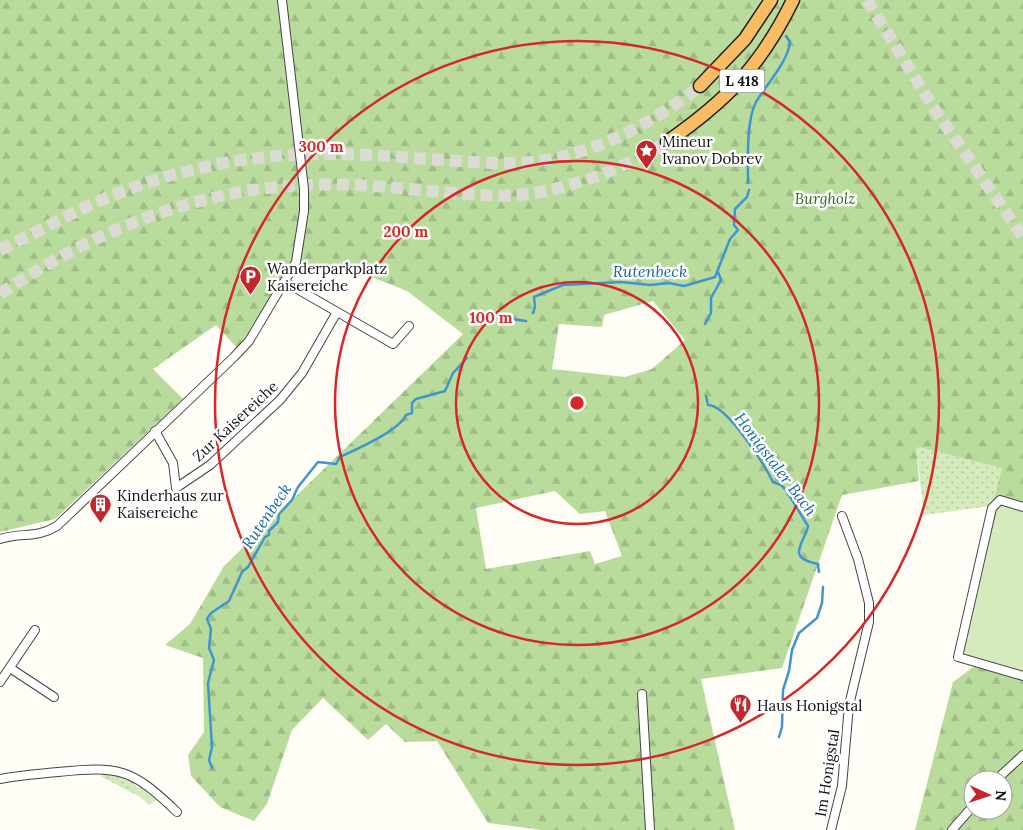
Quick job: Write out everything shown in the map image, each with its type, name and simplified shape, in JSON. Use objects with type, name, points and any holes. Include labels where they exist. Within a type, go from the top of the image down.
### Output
[{"type":"highway","name":"L 418","points":[[700,86],[746,39],[772,0]]},
{"type":"highway","name":"L 418","points":[[667,142],[697,121],[739,84],[765,51],[793,0]]},
{"type":"street","points":[[0,539],[16,534],[41,535],[57,526],[249,341],[296,262],[304,211],[303,174],[282,0]]},
{"type":"street","points":[[285,282],[393,344],[409,326]]},
{"type":"street","name":"Zur Kaisereiche","points":[[155,431],[173,463],[176,488],[210,465],[280,400],[302,373],[337,312]]},
{"type":"street","points":[[1023,507],[1000,500],[992,508],[958,657],[1023,676]]},
{"type":"street","name":"Im Honigstal","points":[[832,830],[842,786],[849,704],[869,622],[869,602],[858,559],[842,516]]},
{"type":"street","points":[[0,682],[35,630]]},
{"type":"street","points":[[10,668],[54,697]]},
{"type":"street","points":[[642,694],[650,830]]},
{"type":"street","points":[[1005,770],[1023,755]]},
{"type":"street","points":[[0,779],[111,769],[134,778],[149,787],[176,812]]},
{"type":"street","points":[[952,830],[963,817]]},
{"type":"green space","name":"Burgholz","points":[[0,0],[1023,0],[1023,830],[915,830],[953,682],[976,665],[955,659],[1002,468],[916,446],[919,481],[842,495],[782,668],[701,679],[735,830],[542,830],[488,823],[437,741],[405,742],[386,724],[368,740],[323,698],[292,730],[267,804],[254,821],[220,807],[191,776],[188,755],[204,732],[203,658],[165,645],[190,624],[224,566],[463,334],[407,291],[359,272],[302,264],[294,257],[238,349],[216,325],[153,369],[183,399],[55,519],[0,532]],"holes":[[[653,301],[685,340],[652,369],[625,377],[552,369],[559,324],[602,327],[604,315]],[[555,491],[580,514],[605,511],[622,556],[595,564],[590,551],[486,569],[476,508]]]},
{"type":"green space","points":[[916,445],[1002,468],[995,500],[991,506],[924,515]]},
{"type":"green space","points":[[1000,500],[1023,507],[1023,674],[960,655]]},
{"type":"green space","points":[[108,770],[133,782],[149,805],[140,797],[102,777],[101,773]]},
{"type":"green space","points":[[142,784],[157,800],[149,805],[137,788]]},
{"type":"waterway","name":"Rutenbeck","points":[[748,183],[748,141],[753,110],[756,102],[785,57],[790,42],[786,36]]},
{"type":"waterway","name":"Rutenbeck","points":[[533,313],[535,307],[534,297],[563,285],[621,282],[650,285],[669,283],[684,286],[715,277],[730,239],[738,230],[734,225],[735,209],[747,197],[749,190]]},
{"type":"waterway","name":"Honigstaler Bach","points":[[705,324],[711,313],[711,298],[721,280],[718,272]]},
{"type":"waterway","name":"Rutenbeck","points":[[491,318],[499,317],[526,321]]},
{"type":"waterway","name":"Rutenbeck","points":[[212,768],[209,760],[212,747],[208,683],[214,660],[209,648],[211,629],[207,619],[211,613],[229,601],[242,572],[248,567],[265,537],[269,535],[269,531],[278,522],[279,514],[292,500],[298,487],[318,462],[336,464],[340,457],[395,427],[406,415],[412,413],[412,403],[416,399],[445,391],[453,373],[467,358]]},
{"type":"waterway","name":"Honigstaler Bach","points":[[706,396],[708,405],[725,414],[735,425],[762,462],[773,482],[781,485],[786,490],[808,526],[799,549],[799,554],[802,558],[818,564],[819,572]]},
{"type":"waterway","name":"Honigstaler Bach","points":[[779,737],[782,727],[783,690],[789,671],[792,650],[799,633],[817,618],[822,603],[823,587]]},
{"type":"tunnel","points":[[867,0],[933,107],[1023,237]]},
{"type":"tunnel","points":[[0,250],[88,206],[130,189],[175,174],[243,160],[286,155],[326,154],[492,163],[517,163],[553,159],[576,153],[620,136],[662,113],[700,86]]},
{"type":"tunnel","points":[[0,294],[34,272],[107,234],[146,218],[224,195],[265,188],[306,185],[368,186],[485,195],[518,195],[557,188],[595,177],[632,161],[667,142]]},
{"type":"place","name":"Mineur Ivanov Dobrev","points":[[646,169]]},
{"type":"place","name":"Wanderparkplatz Kaisereiche","points":[[251,296]]},
{"type":"place","name":"Kinderhaus zur Kaisereiche","points":[[101,523]]},
{"type":"place","name":"Haus Honigstal","points":[[741,724]]}]
